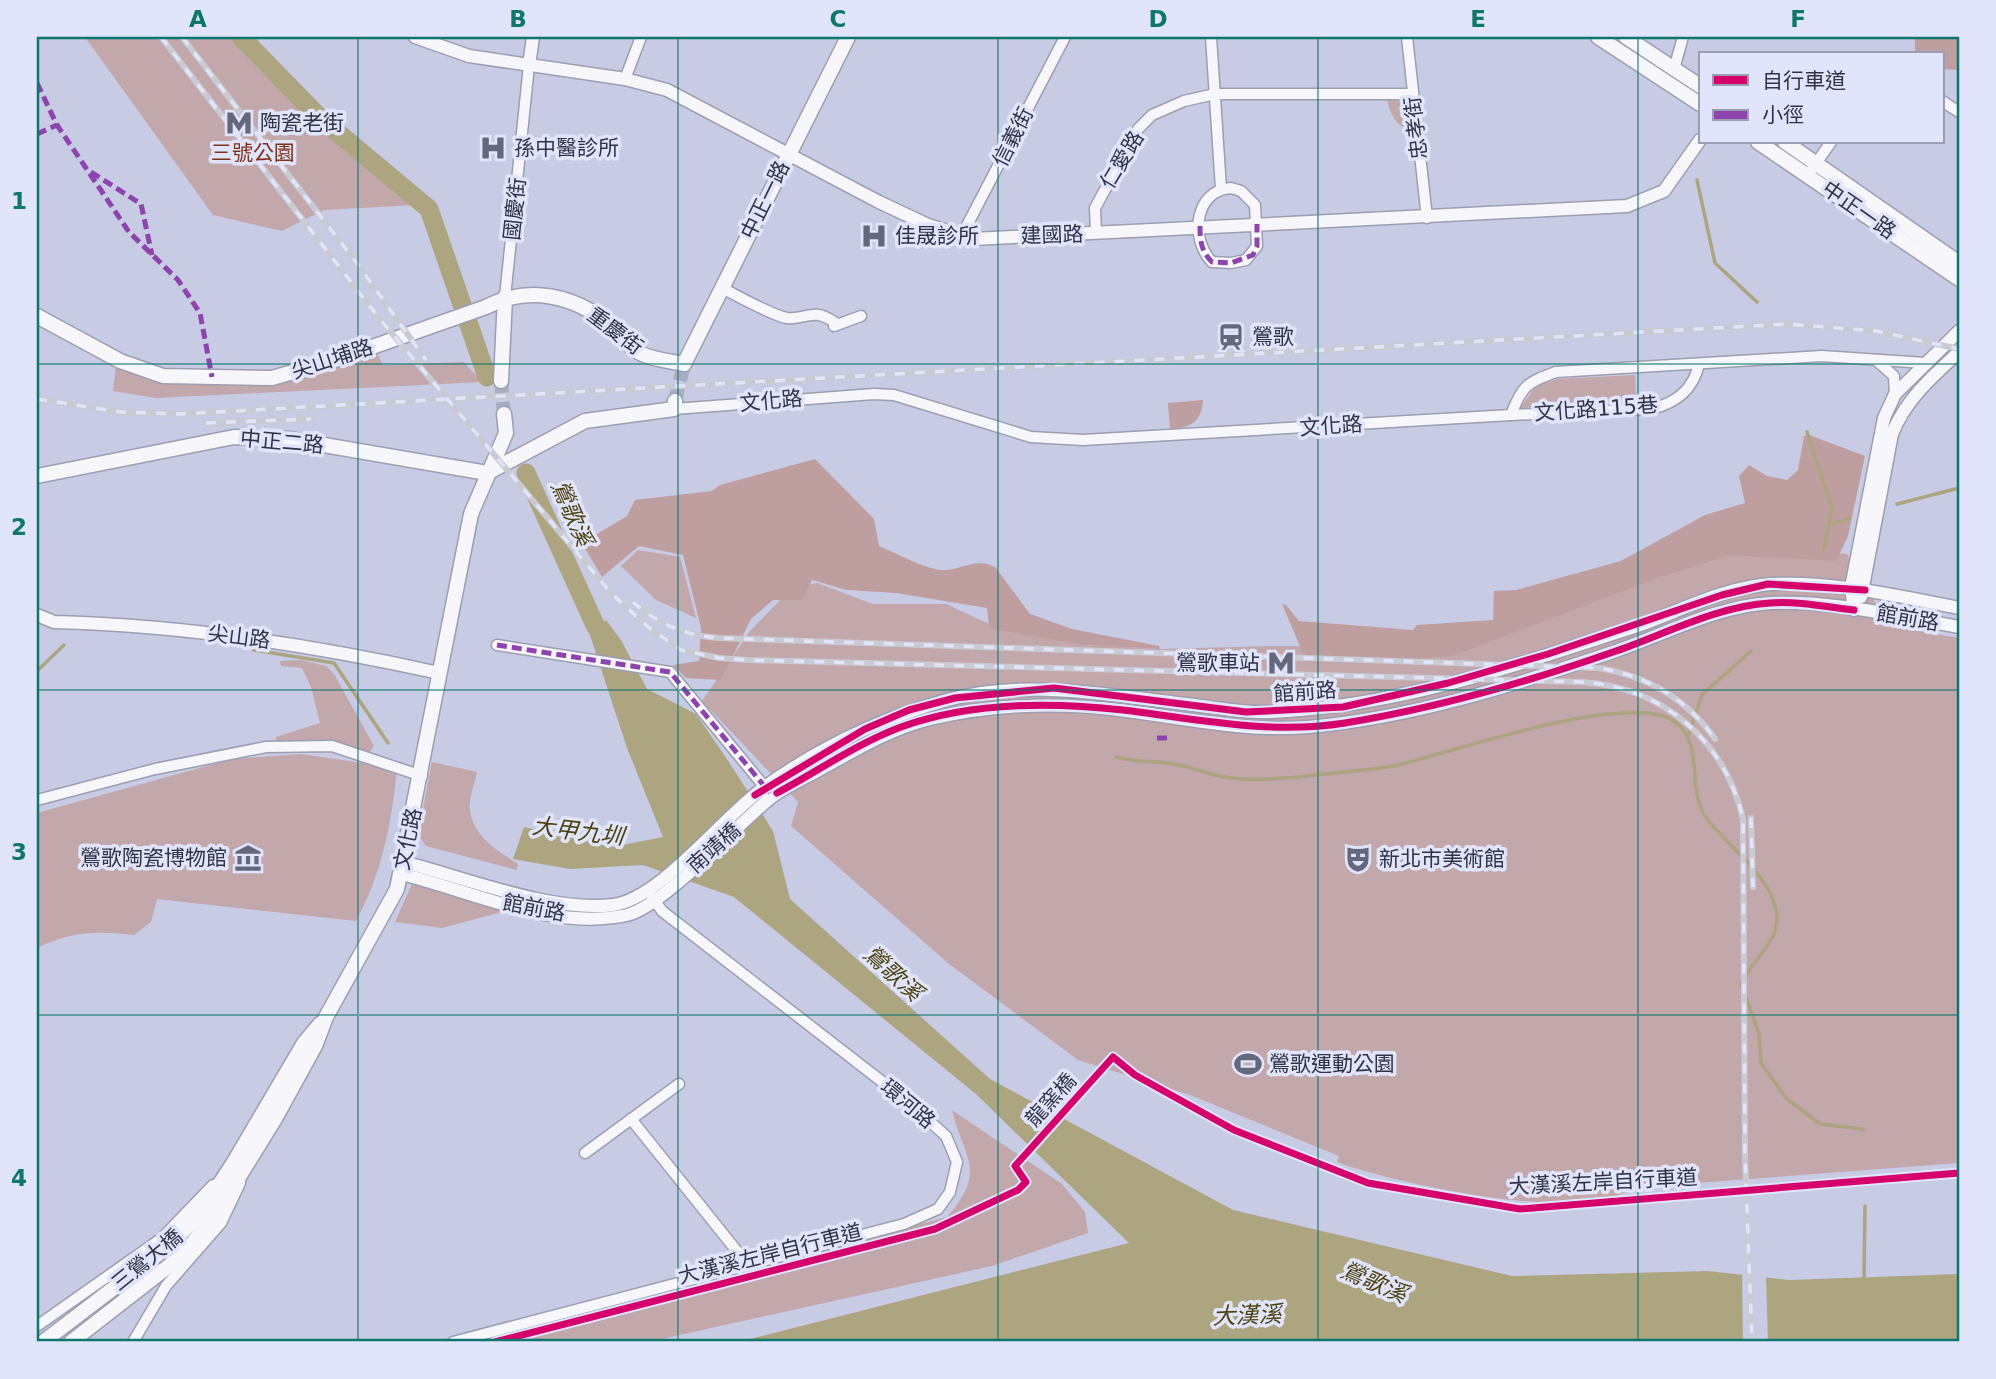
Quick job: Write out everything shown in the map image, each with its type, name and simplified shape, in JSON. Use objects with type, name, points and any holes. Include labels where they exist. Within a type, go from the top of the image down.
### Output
[{"type":"main road","name":"中正一路","points":[[684,364],[848,37]]},
{"type":"main road","points":[[1598,37],[1699,103]]},
{"type":"main road","points":[[1626,37],[1699,85]]},
{"type":"main road","name":"中正一路","points":[[1762,144],[1813,168],[1957,256]]},
{"type":"main road","name":"中正一路","points":[[1787,144],[1813,168],[1959,279]]},
{"type":"main road","name":"重慶街","points":[[505,297],[550,294],[584,307],[610,325],[641,354],[684,364]]},
{"type":"main road","name":"尖山埔路","points":[[37,316],[111,357],[163,376],[272,378],[338,359],[486,307],[505,297]]},
{"type":"main road","name":"國慶街","points":[[501,381],[505,297]]},
{"type":"main road","name":"文化路","points":[[239,1167],[304,1043],[326,1017],[397,889],[422,776],[471,514],[486,473],[585,421],[675,405]]},
{"type":"main road","points":[[486,473],[506,433],[504,414]]},
{"type":"main road","name":"中正二路","points":[[37,476],[234,437],[254,436],[321,444],[486,473]]},
{"type":"main road","name":"三鶯大橋","points":[[43,1342],[178,1238],[239,1167]]},
{"type":"main road","name":"三鶯大橋","points":[[71,1342],[179,1258],[213,1219],[239,1167]]},
{"type":"street","name":"建國路","points":[[415,37],[469,56],[625,79],[667,90],[879,202],[961,237],[973,239],[1627,206],[1647,201],[1664,191],[1699,141]]},
{"type":"street","name":"國慶街","points":[[505,297],[533,37]]},
{"type":"street","points":[[625,79],[641,37]]},
{"type":"street","name":"信義街","points":[[961,237],[1065,37]]},
{"type":"street","points":[[1212,37],[1222,189]]},
{"type":"street","name":"忠孝街","points":[[1407,37],[1427,218]]},
{"type":"street","points":[[1674,69],[1683,37]]},
{"type":"street","name":"仁愛路","points":[[1096,233],[1095,208],[1124,149],[1152,115],[1184,101],[1215,94],[1412,94]]},
{"type":"street","points":[[1944,102],[1959,112]]},
{"type":"street","points":[[1813,168],[1830,144]]},
{"type":"street","points":[[1222,189],[1241,191],[1249,197],[1255,205],[1257,225],[1257,246],[1253,255],[1231,263],[1212,262],[1201,247],[1201,208],[1205,200],[1222,189]]},
{"type":"street","points":[[722,288],[787,318],[814,313],[825,316],[834,322],[834,326],[860,316]]},
{"type":"street","points":[[1854,610],[1851,588],[1884,418],[1895,394],[1959,331]]},
{"type":"street","points":[[1511,415],[1518,395],[1529,382],[1556,372],[1822,356],[1925,363]]},
{"type":"street","points":[[1854,610],[1865,590],[1892,434],[1910,401],[1958,356]]},
{"type":"street","points":[[1877,361],[1894,376],[1895,394]]},
{"type":"street","name":"文化路115巷","points":[[1511,415],[1651,409],[1672,403],[1695,380],[1699,363]]},
{"type":"street","name":"文化路","points":[[675,405],[874,394],[894,396],[1031,437],[1054,440],[1511,415]]},
{"type":"street","name":"館前路","points":[[764,795],[865,729],[909,710],[955,698],[1054,688],[1246,712],[1343,707],[1448,683],[1548,654],[1734,592],[1768,584],[1851,588],[1959,608]]},
{"type":"street","name":"館前路","points":[[764,795],[900,728],[950,715],[1060,705],[1245,727],[1303,728],[1344,723],[1469,696],[1613,652],[1727,611],[1770,603],[1854,610],[1959,627]]},
{"type":"street","name":"尖山路","points":[[37,615],[54,622],[241,636],[334,650],[439,674]]},
{"type":"street","points":[[497,645],[670,672],[764,795]]},
{"type":"street","points":[[37,800],[155,769],[266,747],[332,746],[422,776]]},
{"type":"street","name":"南靖橋","points":[[656,892],[764,795]]},
{"type":"street","name":"館前路","points":[[402,868],[557,914],[612,917],[633,914],[656,892]]},
{"type":"street","name":"環河路","points":[[453,1342],[904,1224],[938,1209],[950,1192],[957,1162],[946,1136],[907,1101],[662,911],[656,892]]},
{"type":"street","points":[[585,1153],[679,1084]]},
{"type":"street","points":[[631,1119],[748,1265]]},
{"type":"street","points":[[133,1342],[166,1286],[221,1223],[233,1202],[239,1167]]},
{"type":"street","name":"文化路","points":[[37,1326],[162,1238],[239,1167]]},
{"type":"green space","name":"三號公園","points":[[85,37],[231,37],[331,135],[416,205],[324,210],[282,231],[213,215]]},
{"type":"green space","points":[[1387,100],[1407,101],[1411,131],[1394,119]]},
{"type":"green space","points":[[377,353],[383,365],[464,362],[482,382],[156,398],[113,391],[116,366],[229,381]]},
{"type":"green space","points":[[1635,375],[1636,400],[1520,408],[1537,385],[1558,379]]},
{"type":"green space","points":[[1737,547],[1847,554],[1889,626],[1959,638],[1959,1163],[1631,1188],[1608,1199],[1574,1203],[1487,1197],[1399,1180],[1337,1162],[1339,1156],[1190,1095],[1078,1060],[948,963],[791,826],[798,802],[702,701],[750,631],[791,589],[817,583],[873,604],[946,604],[998,628],[1081,645],[1160,649],[1276,646],[1469,648]]},
{"type":"green space","points":[[638,550],[680,557],[696,618],[656,600],[621,566]]},
{"type":"green space","points":[[301,660],[326,666],[334,674],[374,746],[369,753],[276,744],[276,737],[320,723],[311,687],[302,668],[281,666],[280,661]]},
{"type":"green space","points":[[301,754],[397,768],[392,808],[379,866],[356,921],[157,899],[151,922],[134,935],[73,935],[37,948],[37,813],[232,759]]},
{"type":"green space","points":[[432,762],[477,772],[470,802],[472,820],[488,842],[518,864],[517,870],[426,846],[418,834]]},
{"type":"green space","points":[[413,882],[509,910],[442,928],[395,922]]},
{"type":"green space","points":[[952,1110],[1062,1184],[1085,1212],[1088,1233],[992,1266],[648,1342],[476,1342],[947,1217],[967,1187],[970,1176],[967,1153]]},
{"type":"shaded area","points":[[1915,37],[1959,37],[1959,70],[1944,69],[1944,52],[1915,52]]},
{"type":"shaded area","points":[[1203,400],[1198,418],[1194,422],[1170,429],[1168,403]]},
{"type":"shaded area","points":[[1809,435],[1865,456],[1848,536],[1836,561],[1730,555],[1660,577],[1455,655],[1408,660],[1316,663],[1302,651],[1282,604],[1286,605],[1299,621],[1413,630],[1417,625],[1493,620],[1494,591],[1516,590],[1621,561],[1705,515],[1745,503],[1739,476],[1749,465],[1767,476],[1787,480],[1798,470],[1804,436]]},
{"type":"shaded area","points":[[815,459],[874,519],[879,546],[936,569],[949,570],[982,563],[989,565],[996,568],[1030,614],[1072,629],[1159,646],[1160,649],[1081,645],[989,628],[987,608],[896,593],[847,590],[812,580],[802,600],[773,600],[751,619],[721,680],[686,678],[673,665],[699,661],[701,628],[683,555],[639,546],[602,577],[568,520],[592,537],[627,516],[635,500],[712,491],[720,485]]},
{"type":"water","name":"大漢溪","points":[[606,620],[621,640],[647,689],[696,714],[729,762],[773,831],[790,899],[990,1079],[1233,1210],[1512,1276],[1708,1271],[1789,1280],[1959,1274],[1959,1342],[738,1342],[1129,1243],[976,1094],[734,897],[643,865],[570,869],[513,859],[524,827],[612,847],[663,837],[627,748],[590,635]]},
{"type":"pier","points":[[1059,1112],[1066,1116],[1032,1153],[1026,1148]]},
{"type":"pier","points":[[1742,1271],[1766,1274],[1768,1342],[1743,1342]]},
{"type":"waterway","name":"鶯歌溪","points":[[241,37],[319,117],[429,209],[487,377]]},
{"type":"waterway","points":[[1697,180],[1715,263],[1757,302]]},
{"type":"waterway","points":[[1807,432],[1832,507],[1824,550]]},
{"type":"waterway","name":"鶯歌溪","points":[[526,473],[595,625],[610,649]]},
{"type":"waterway","points":[[1897,504],[1959,488]]},
{"type":"waterway","points":[[1831,524],[1849,519]]},
{"type":"waterway","name":"大甲九圳","points":[[37,671],[64,645]]},
{"type":"waterway","name":"大甲九圳","points":[[254,650],[334,663],[388,743]]},
{"type":"waterway","points":[[1688,737],[1702,695],[1751,651]]},
{"type":"waterway","points":[[1116,757],[1174,764],[1237,779],[1280,778],[1398,765],[1541,726],[1583,718],[1621,713],[1653,714],[1675,722],[1690,743],[1697,795],[1707,819],[1756,872],[1774,903],[1777,919],[1773,936],[1741,984],[1759,1033],[1761,1063],[1787,1099],[1820,1124],[1863,1129]]},
{"type":"waterway","points":[[1864,1281],[1865,1206]]},
{"type":"tunnel","points":[[675,401],[684,364]]},
{"type":"tunnel","points":[[501,381],[504,414]]},
{"type":"railway","points":[[161,37],[379,318],[611,593],[648,627],[681,650],[719,658],[748,660],[1582,682],[1611,686],[1638,694],[1686,723],[1722,765],[1743,819],[1745,1156],[1752,1342]]},
{"type":"railway","points":[[182,37],[359,266],[426,360]]},
{"type":"railway","points":[[37,399],[121,412],[181,414],[1787,324],[1876,331],[1959,349]]},
{"type":"railway","points":[[206,423],[311,419]]},
{"type":"railway","points":[[633,602],[652,617],[673,628],[695,635],[719,638],[1599,668],[1633,677],[1664,691],[1691,712],[1715,739]]},
{"type":"railway","points":[[1751,818],[1753,887]]},
{"type":"marked path","points":[[37,83],[57,125],[129,232],[178,280],[200,313],[212,377]]},
{"type":"marked path","points":[[37,134],[57,125]]},
{"type":"marked path","points":[[91,172],[141,204],[152,255]]},
{"type":"marked path","points":[[1200,226],[1202,246],[1208,258],[1212,262],[1231,263],[1253,255],[1257,246],[1257,224]]},
{"type":"marked path","points":[[497,645],[670,672],[770,793]]},
{"type":"marked path","points":[[1157,738],[1167,738]]},
{"type":"cycle path","points":[[755,795],[865,729],[909,710],[955,698],[1054,688],[1246,712],[1343,707],[1448,683],[1548,654],[1722,595],[1768,584],[1865,590]]},
{"type":"cycle path","points":[[777,793],[885,734],[927,719],[955,713],[1039,705],[1123,710],[1261,727],[1345,723],[1414,710],[1516,683],[1731,609],[1781,603],[1854,610]]},
{"type":"cycle path","name":"龍窯橋","points":[[495,1342],[935,1229],[1018,1190],[1026,1182],[1015,1166],[1113,1057],[1135,1075],[1234,1130],[1368,1183],[1520,1209],[1959,1173]]},
{"type":"place","name":"陶瓷老街","points":[[239,123]]},
{"type":"place","name":"孫中醫診所","points":[[493,148]]},
{"type":"place","name":"佳晟診所","points":[[874,236]]},
{"type":"place","name":"鶯歌","points":[[1231,337]]},
{"type":"place","name":"鶯歌車站","points":[[1281,663]]},
{"type":"place","name":"鶯歌陶瓷博物館","points":[[248,858]]},
{"type":"place","name":"新北市美術館","points":[[1358,859]]},
{"type":"place","name":"鶯歌運動公園","points":[[1248,1064]]}]
